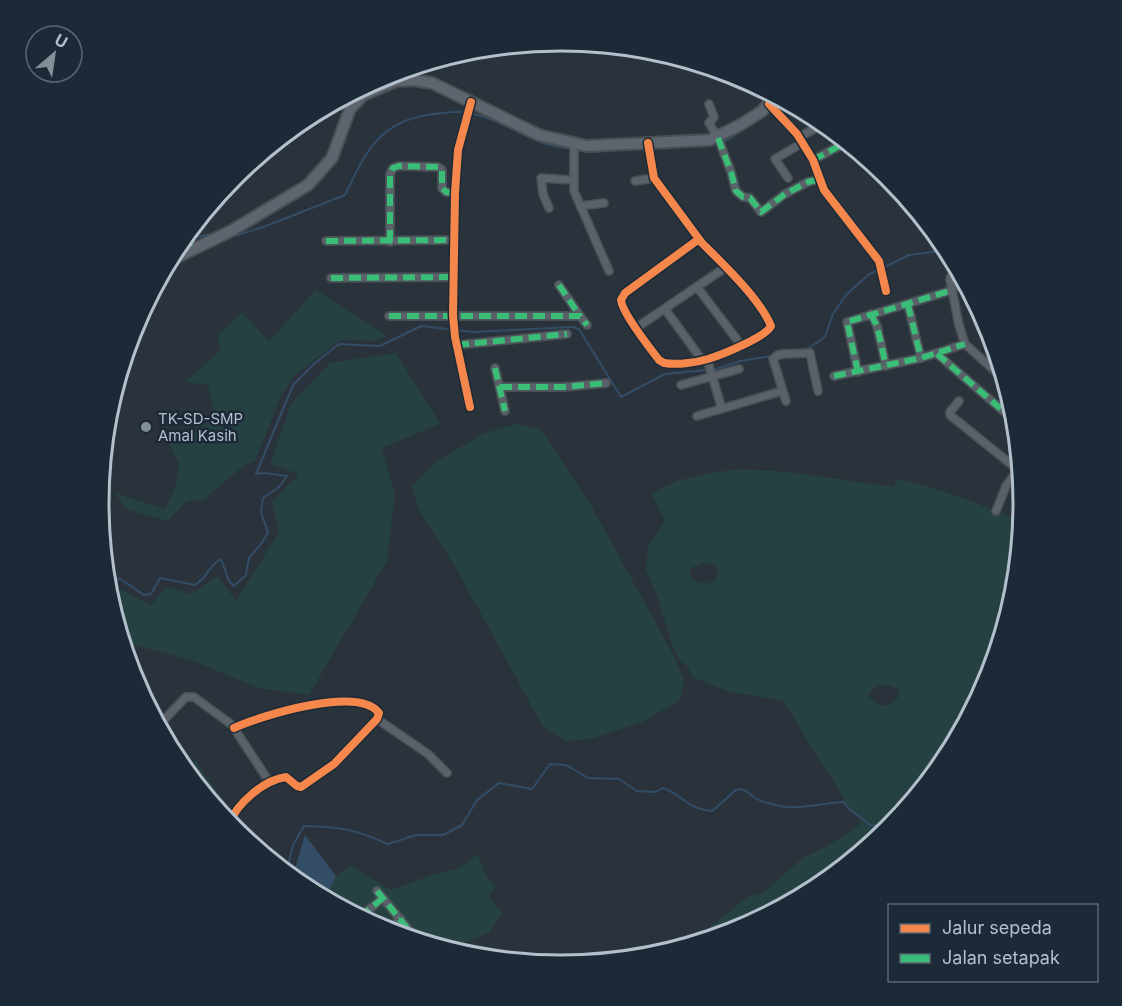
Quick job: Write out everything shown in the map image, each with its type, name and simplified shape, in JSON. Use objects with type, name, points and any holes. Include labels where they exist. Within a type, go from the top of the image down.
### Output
[{"type":"main road","points":[[404,79],[443,87],[470,105],[574,149],[719,142],[770,103]]},
{"type":"main road","points":[[194,240],[227,233],[308,185],[332,158],[350,109],[359,99]]},
{"type":"street","points":[[710,104],[714,117],[709,122],[719,142],[736,191],[743,197],[750,198],[760,212],[785,194],[808,182],[820,179]]},
{"type":"street","points":[[470,105],[458,150],[453,240],[453,319],[470,407]]},
{"type":"street","points":[[773,105],[778,114],[801,140],[813,160],[824,190],[879,261],[886,291]]},
{"type":"street","points":[[788,178],[776,159],[816,130]]},
{"type":"street","points":[[649,146],[654,178],[699,239],[753,298],[771,324],[768,331],[741,345],[681,385]]},
{"type":"street","points":[[813,160],[839,146]]},
{"type":"street","points":[[574,149],[574,191],[609,271]]},
{"type":"street","points":[[390,242],[390,174],[393,168],[399,166],[438,167],[442,170],[442,188],[449,193],[455,193]]},
{"type":"street","points":[[549,208],[543,194],[541,178],[573,180]]},
{"type":"street","points":[[635,181],[654,178]]},
{"type":"street","points":[[580,206],[604,203]]},
{"type":"street","points":[[699,239],[621,297],[621,305],[661,362],[739,369]]},
{"type":"street","points":[[326,242],[453,240]]},
{"type":"street","points":[[636,328],[726,267]]},
{"type":"street","points":[[951,276],[950,280],[959,325],[965,344],[991,364]]},
{"type":"street","points":[[331,278],[453,278]]},
{"type":"street","points":[[559,285],[587,325]]},
{"type":"street","points":[[697,287],[741,345]]},
{"type":"street","points":[[858,372],[847,322],[953,290]]},
{"type":"street","points":[[908,305],[921,358]]},
{"type":"street","points":[[665,309],[708,366],[722,408]]},
{"type":"street","points":[[871,314],[877,326],[886,366]]},
{"type":"street","points":[[389,316],[453,319],[580,316]]},
{"type":"street","points":[[456,341],[567,334]]},
{"type":"street","points":[[834,376],[938,354],[965,344]]},
{"type":"street","points":[[786,401],[774,363],[775,357],[783,354],[807,352],[812,356],[818,391]]},
{"type":"street","points":[[938,354],[1003,410]]},
{"type":"street","points":[[495,368],[505,411]]},
{"type":"street","points":[[500,387],[564,387],[606,383]]},
{"type":"street","points":[[697,416],[783,391]]},
{"type":"street","points":[[959,401],[949,414],[1011,462]]},
{"type":"street","points":[[996,511],[1012,477]]},
{"type":"street","points":[[165,719],[186,697],[190,696],[214,711],[234,728],[270,783]]},
{"type":"street","points":[[234,728],[293,708],[325,702],[366,704],[379,713],[377,719],[334,765],[306,784],[297,786],[289,778],[284,777],[270,783],[245,800],[234,815]]},
{"type":"street","points":[[377,719],[428,753],[447,772]]},
{"type":"street","points":[[377,891],[408,928]]},
{"type":"street","points":[[367,911],[383,898]]},
{"type":"street","points":[[395,924],[401,919]]},
{"type":"green space","points":[[316,290],[388,336],[375,341],[340,340],[294,376],[281,396],[255,461],[243,466],[204,500],[187,501],[167,521],[126,509],[115,493],[165,509],[175,487],[179,465],[167,439],[199,428],[215,416],[208,385],[185,382],[221,350],[217,336],[242,312],[269,341]]},
{"type":"green space","points":[[396,353],[440,424],[382,448],[395,495],[387,561],[309,695],[259,688],[191,660],[132,645],[124,620],[118,593],[120,589],[151,605],[166,587],[191,594],[218,576],[236,601],[279,532],[272,502],[299,474],[270,464],[291,404],[330,363]]},
{"type":"green space","points":[[515,424],[541,429],[592,507],[674,656],[684,681],[680,700],[644,721],[590,739],[566,741],[543,727],[457,570],[418,508],[412,486],[434,463],[483,434]]},
{"type":"green space","points":[[739,469],[790,472],[894,487],[897,479],[961,497],[1012,519],[1004,591],[989,648],[966,703],[937,754],[920,778],[881,823],[836,862],[812,879],[761,908],[703,932],[748,897],[764,892],[803,858],[829,845],[859,825],[861,818],[846,803],[784,701],[731,692],[692,677],[688,667],[680,661],[672,644],[656,593],[646,570],[648,547],[665,521],[652,494],[672,483],[705,474]],"holes":[[[704,563],[712,564],[719,571],[716,580],[701,583],[691,578],[689,574],[691,568]],[[878,686],[893,686],[899,692],[895,702],[891,704],[881,705],[869,696],[870,692]]]},
{"type":"green space","points":[[195,760],[226,807],[202,778],[191,763]]},
{"type":"green space","points":[[478,854],[487,878],[496,886],[488,896],[502,913],[489,933],[461,943],[388,921],[329,890],[336,876],[351,866],[391,890],[432,875],[457,869]]},
{"type":"green space","points":[[703,932],[668,942],[684,935]]},
{"type":"water","points":[[305,835],[336,876],[329,890],[295,868]]},
{"type":"waterway","points":[[711,144],[728,140],[771,110]]},
{"type":"waterway","points":[[231,235],[235,236],[266,226],[345,195],[360,165],[377,140],[400,123],[416,117],[452,112],[470,113],[543,143],[583,151]]},
{"type":"waterway","points":[[589,152],[634,149]]},
{"type":"waterway","points":[[196,237],[220,232]]},
{"type":"waterway","points":[[801,350],[807,349],[825,337],[833,314],[846,295],[868,275],[909,255],[937,251]]},
{"type":"waterway","points":[[116,581],[119,578],[144,595],[151,594],[160,578],[195,585],[221,559],[229,581],[234,586],[246,575],[249,558],[268,533],[261,512],[263,498],[279,487],[287,476],[256,474],[293,385],[339,344],[380,346],[421,326],[474,332],[572,327],[579,329],[621,397],[665,374],[716,369],[740,361],[772,356]]},
{"type":"waterway","points":[[288,864],[293,845],[304,826],[347,830],[388,844],[416,835],[443,835],[462,825],[477,800],[499,783],[532,789],[550,764],[566,765],[588,778],[619,779],[637,791],[656,792],[662,788],[703,810],[712,811],[736,790],[742,790],[761,801],[783,807],[844,802],[849,809],[870,825],[878,825]]},
{"type":"marked path","points":[[718,138],[736,191],[743,197],[750,198],[761,212],[785,194],[808,182],[820,179]]},
{"type":"marked path","points":[[813,160],[839,146]]},
{"type":"marked path","points":[[390,242],[390,174],[393,168],[399,166],[438,167],[442,170],[442,188],[446,192],[455,193]]},
{"type":"marked path","points":[[326,241],[453,240]]},
{"type":"marked path","points":[[190,245],[192,250]]},
{"type":"marked path","points":[[331,278],[453,277]]},
{"type":"marked path","points":[[559,285],[580,316]]},
{"type":"marked path","points":[[858,372],[847,322],[953,290]]},
{"type":"marked path","points":[[908,305],[921,358]]},
{"type":"marked path","points":[[871,314],[877,326],[886,366]]},
{"type":"marked path","points":[[389,316],[580,316],[587,325]]},
{"type":"marked path","points":[[457,345],[567,334]]},
{"type":"marked path","points":[[834,376],[921,358],[965,344]]},
{"type":"marked path","points":[[937,354],[1003,411]]},
{"type":"marked path","points":[[495,368],[505,411]]},
{"type":"marked path","points":[[500,387],[564,387],[606,383]]},
{"type":"marked path","points":[[377,891],[407,928]]},
{"type":"marked path","points":[[367,911],[383,898]]},
{"type":"marked path","points":[[395,924],[401,919]]},
{"type":"cycle path","points":[[470,407],[455,337],[453,315],[458,150],[471,102]]},
{"type":"cycle path","points":[[769,104],[797,134],[813,160],[824,190],[879,261],[886,291]]},
{"type":"cycle path","points":[[648,143],[654,178],[702,243],[750,293],[771,326],[752,340],[714,357],[692,363],[664,363],[659,360],[637,330],[621,300],[625,293],[699,239]]},
{"type":"cycle path","points":[[234,728],[286,711],[331,702],[368,705],[379,713],[377,719],[334,764],[301,787],[286,777],[269,783],[252,794],[234,815]]},
{"type":"place","name":"TK-SD-SMP Amal Kasih","points":[[146,427]]}]
